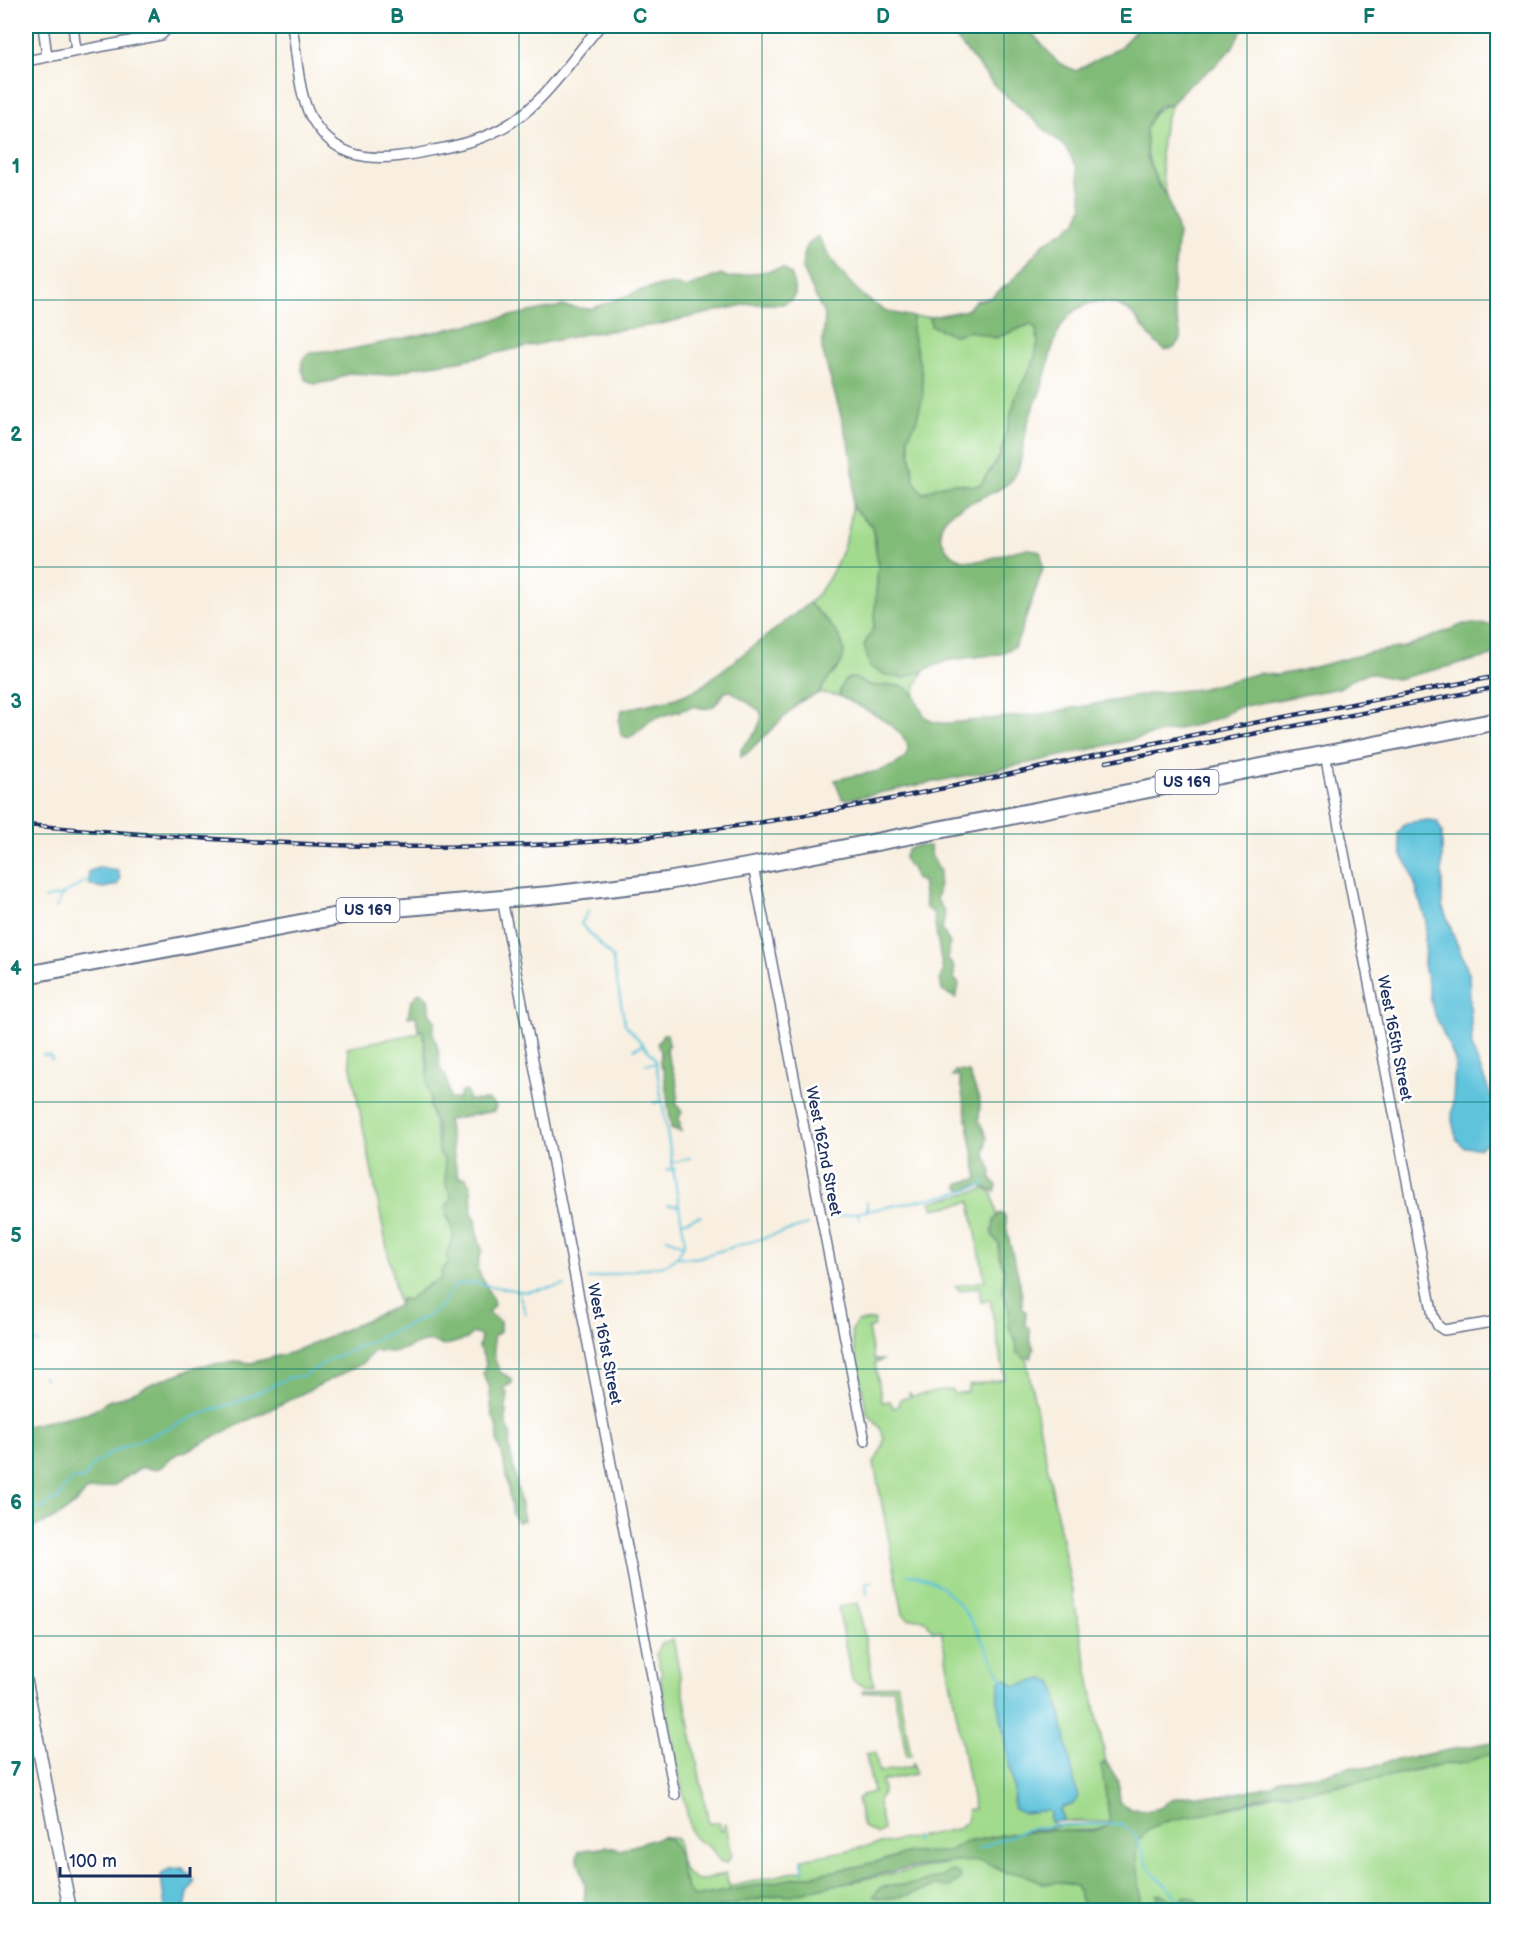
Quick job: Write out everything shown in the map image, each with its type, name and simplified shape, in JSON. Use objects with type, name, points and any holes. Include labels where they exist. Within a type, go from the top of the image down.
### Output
[{"type":"highway","name":"US 169","points":[[26,975],[348,913],[408,905],[502,899],[667,880],[753,866],[1497,721]]},
{"type":"street","points":[[43,26],[47,56]]},
{"type":"street","points":[[73,26],[76,51]]},
{"type":"street","points":[[26,61],[160,35],[170,26]]},
{"type":"street","points":[[292,26],[306,106],[319,129],[350,153],[384,159],[484,138],[511,123],[536,102],[600,26]]},
{"type":"street","name":"West 165th Street","points":[[1325,754],[1432,1316],[1438,1326],[1451,1330],[1497,1321]]},
{"type":"street","name":"West 162nd Street","points":[[753,866],[865,1441]]},
{"type":"street","name":"West 161st Street","points":[[502,899],[675,1795]]},
{"type":"street","points":[[26,1682],[70,1911]]},
{"type":"green space","points":[[946,26],[1026,26],[1057,62],[1076,71],[1120,47],[1140,26],[1244,26],[1232,48],[1216,65],[1184,89],[1172,104],[1159,106],[1146,129],[1147,158],[1157,183],[1167,196],[1178,232],[1172,299],[1181,337],[1174,348],[1165,350],[1153,340],[1127,310],[1108,303],[1088,304],[1077,309],[1068,317],[1056,337],[1041,389],[1028,420],[1022,456],[1016,474],[1008,484],[995,492],[952,513],[943,522],[940,534],[947,550],[958,558],[970,561],[1021,550],[1032,549],[1041,553],[1043,569],[1018,640],[1014,647],[1000,654],[949,660],[905,678],[888,676],[870,667],[864,645],[874,627],[878,564],[875,541],[872,526],[852,507],[854,479],[850,448],[822,349],[825,317],[802,267],[806,246],[818,236],[846,278],[865,297],[885,310],[913,317],[912,331],[922,374],[923,396],[916,422],[908,437],[914,481],[923,494],[946,484],[980,485],[1000,456],[1016,396],[1034,361],[1038,342],[1036,329],[1030,324],[996,338],[970,331],[954,335],[931,326],[930,317],[967,310],[975,301],[990,298],[1012,281],[1043,244],[1076,223],[1083,206],[1077,167],[1065,147],[996,87]]},
{"type":"green space","points":[[1172,104],[1164,127],[1161,149],[1162,172],[1167,196],[1160,186],[1149,159],[1146,131],[1150,119],[1158,110]]},
{"type":"green space","points":[[783,268],[792,276],[795,294],[791,300],[783,304],[748,304],[656,325],[585,334],[459,361],[416,367],[388,375],[349,373],[333,381],[315,384],[306,380],[302,370],[305,356],[318,351],[343,351],[563,306],[590,309],[648,288],[673,284],[686,288],[721,274],[729,278]]},
{"type":"green space","points":[[913,317],[930,317],[931,326],[954,335],[970,331],[996,338],[1031,324],[1036,329],[1038,342],[1034,361],[1016,396],[1000,456],[980,485],[946,484],[923,494],[914,481],[908,437],[916,422],[922,374],[912,331]]},
{"type":"green space","points":[[852,507],[872,526],[878,564],[874,627],[864,645],[905,678],[916,672],[923,672],[916,685],[915,697],[898,686],[870,685],[852,678],[840,689],[839,696],[820,693],[839,666],[843,658],[843,649],[836,632],[809,603],[825,584],[844,546]]},
{"type":"green space","points":[[809,603],[829,623],[841,640],[843,658],[823,685],[820,693],[801,701],[746,754],[741,757],[741,749],[756,732],[762,717],[760,711],[731,691],[725,692],[716,704],[709,708],[695,706],[658,717],[627,738],[621,735],[619,721],[622,710],[676,698],[698,689]]},
{"type":"green space","points":[[1464,624],[1497,625],[1497,655],[1396,679],[1369,673],[1356,677],[1339,688],[1234,708],[1223,716],[1200,724],[1039,761],[849,799],[842,799],[835,780],[891,767],[907,754],[907,744],[900,733],[874,714],[839,696],[842,684],[850,678],[869,685],[897,685],[906,688],[916,697],[921,710],[929,720],[949,723],[1047,713],[1154,693],[1200,689],[1259,673],[1276,675],[1299,671],[1372,652],[1405,647]]},
{"type":"green space","points":[[930,846],[931,855],[940,872],[937,900],[945,912],[942,930],[950,943],[948,960],[954,967],[954,978],[959,984],[956,998],[942,991],[940,978],[943,972],[933,913],[926,908],[922,881],[916,880],[912,867],[908,866],[904,858],[908,849]]},
{"type":"green space","points":[[420,992],[428,998],[430,1014],[435,1021],[433,1033],[439,1052],[440,1069],[446,1076],[450,1099],[459,1099],[461,1092],[467,1091],[469,1100],[488,1100],[496,1106],[494,1111],[447,1120],[458,1177],[466,1178],[471,1187],[472,1213],[477,1221],[476,1230],[482,1250],[477,1268],[494,1305],[488,1312],[500,1322],[500,1332],[493,1337],[495,1360],[500,1372],[512,1379],[512,1383],[504,1388],[508,1395],[506,1423],[511,1435],[509,1446],[524,1520],[517,1522],[512,1513],[503,1457],[497,1443],[498,1430],[492,1414],[489,1385],[483,1375],[486,1363],[479,1347],[481,1336],[472,1333],[467,1339],[443,1346],[424,1342],[400,1351],[374,1351],[362,1364],[174,1455],[159,1468],[140,1468],[113,1486],[86,1491],[75,1504],[59,1515],[43,1524],[26,1529],[26,1426],[93,1411],[108,1401],[199,1366],[236,1361],[251,1363],[293,1352],[398,1306],[401,1299],[407,1300],[442,1278],[441,1272],[449,1262],[446,1256],[454,1233],[445,1208],[452,1198],[446,1186],[444,1159],[439,1153],[437,1125],[429,1106],[431,1100],[427,1084],[428,1064],[423,1031],[418,1029],[416,1016],[408,1017],[411,1001]]},
{"type":"green space","points":[[418,1029],[423,1031],[432,1118],[452,1198],[446,1215],[454,1233],[446,1256],[449,1262],[441,1272],[442,1278],[407,1300],[401,1299],[398,1303],[347,1047],[419,1033]]},
{"type":"green space","points":[[663,1034],[667,1034],[669,1044],[666,1050],[677,1083],[676,1104],[682,1112],[679,1118],[681,1132],[671,1128],[664,1071],[660,1065],[661,1051],[657,1044]]},
{"type":"green space","points":[[955,1071],[969,1072],[980,1102],[979,1121],[987,1137],[985,1154],[992,1172],[991,1178],[997,1186],[995,1191],[977,1185],[964,1190],[958,1187],[959,1183],[978,1179],[959,1076],[952,1077]]},
{"type":"green space","points":[[984,1189],[992,1192],[997,1215],[992,1231],[999,1244],[1004,1269],[1003,1294],[1009,1309],[1014,1338],[1026,1358],[1106,1762],[1102,1765],[1110,1822],[1063,1821],[1061,1809],[1074,1804],[1061,1710],[1043,1679],[1015,1686],[1007,1679],[1000,1681],[998,1700],[1014,1789],[1013,1804],[1023,1813],[1047,1810],[1050,1813],[1049,1820],[1056,1825],[962,1843],[947,1853],[910,1853],[860,1866],[694,1897],[688,1891],[668,1838],[662,1836],[677,1839],[682,1866],[690,1877],[703,1880],[726,1873],[729,1886],[733,1886],[803,1870],[804,1873],[802,1859],[915,1837],[916,1841],[916,1837],[957,1829],[966,1822],[968,1810],[974,1809],[941,1630],[933,1631],[924,1619],[909,1619],[903,1614],[874,1463],[883,1446],[884,1438],[881,1429],[867,1413],[851,1332],[857,1322],[874,1320],[875,1326],[868,1329],[874,1360],[882,1360],[875,1364],[882,1402],[890,1401],[894,1408],[899,1406],[900,1399],[910,1397],[909,1392],[912,1396],[951,1389],[954,1394],[967,1392],[969,1385],[1005,1379],[990,1300],[981,1302],[979,1287],[960,1291],[955,1286],[985,1281],[970,1202],[934,1209],[930,1202]]},
{"type":"green space","points":[[1000,1213],[1005,1216],[1020,1284],[1022,1308],[1026,1312],[1025,1324],[1030,1328],[1030,1340],[1034,1349],[1031,1358],[1024,1358],[1017,1353],[1016,1340],[1009,1327],[1009,1309],[1003,1294],[1004,1269],[999,1256],[999,1244],[992,1235],[994,1220]]},
{"type":"green space","points":[[858,1603],[874,1685],[865,1687],[852,1680],[838,1607]]},
{"type":"green space","points":[[673,1639],[709,1824],[719,1822],[721,1831],[724,1830],[726,1824],[732,1855],[726,1863],[720,1861],[711,1848],[694,1838],[690,1828],[660,1677],[662,1674],[656,1655],[660,1644]]},
{"type":"green space","points":[[897,1683],[911,1755],[907,1756],[893,1688],[863,1693],[863,1691]]},
{"type":"green space","points":[[1497,1741],[1497,1752],[1467,1762],[1432,1766],[1364,1782],[1310,1791],[1279,1792],[1211,1813],[1166,1821],[1148,1830],[1139,1840],[1136,1851],[1142,1910],[1085,1910],[1076,1886],[1058,1882],[1045,1884],[1020,1873],[1006,1873],[981,1861],[952,1862],[902,1869],[787,1896],[782,1894],[707,1910],[584,1910],[585,1884],[577,1857],[579,1851],[583,1850],[607,1846],[620,1850],[661,1837],[668,1838],[677,1851],[688,1891],[694,1897],[860,1866],[910,1853],[947,1852],[962,1843],[1008,1834],[1050,1830],[1087,1832],[1106,1827],[1110,1821],[1101,1765],[1106,1762],[1119,1782],[1119,1802],[1131,1809],[1151,1810],[1160,1808],[1172,1799],[1190,1795],[1221,1796],[1271,1786],[1281,1779],[1326,1774],[1352,1766],[1371,1768],[1386,1762]]},
{"type":"green space","points":[[875,1752],[879,1772],[912,1767],[913,1762],[915,1774],[882,1781],[883,1790],[878,1802],[883,1830],[877,1834],[863,1827],[857,1799],[862,1798],[861,1795],[873,1792],[866,1754]]},
{"type":"green space","points":[[1497,1752],[1497,1910],[1206,1910],[1194,1899],[1185,1897],[1178,1906],[1171,1899],[1157,1900],[1164,1910],[1142,1910],[1136,1876],[1136,1849],[1138,1842],[1152,1827],[1172,1820],[1238,1806],[1279,1792],[1291,1794],[1395,1775]]},
{"type":"green space","points":[[1108,1824],[1106,1827],[1084,1830],[1018,1834],[1061,1826]]},
{"type":"green space","points":[[1119,1830],[1135,1910],[703,1910]]},
{"type":"green space","points":[[952,1871],[960,1874],[961,1878],[950,1887],[934,1886],[894,1898],[873,1896],[881,1887],[914,1884]]},
{"type":"green space","points":[[1161,1894],[1178,1905],[1185,1896],[1195,1899],[1206,1910],[1164,1910],[1157,1895]]},
{"type":"water","points":[[1437,821],[1442,832],[1442,906],[1469,974],[1472,1048],[1497,1111],[1497,1137],[1478,1148],[1464,1147],[1457,1140],[1452,1121],[1455,1060],[1433,1010],[1424,965],[1426,921],[1410,868],[1402,856],[1398,833],[1406,823]]},
{"type":"water","points":[[100,867],[118,871],[120,879],[117,885],[103,888],[90,885],[88,872]]},
{"type":"water","points":[[1004,1678],[1015,1686],[1043,1679],[1054,1683],[1078,1798],[1074,1804],[1062,1807],[1060,1811],[1063,1821],[1050,1822],[1050,1813],[1047,1810],[1023,1813],[1014,1809],[1014,1789],[998,1700],[1000,1681]]},
{"type":"water","points":[[183,1868],[195,1881],[188,1893],[185,1910],[165,1910],[161,1875],[169,1869]]},
{"type":"waterway","points":[[44,899],[62,895],[88,880]]},
{"type":"waterway","points":[[56,908],[62,895]]},
{"type":"waterway","points":[[588,1279],[668,1264],[679,1254],[685,1242],[655,1058],[625,1024],[612,957],[581,924],[589,910]]},
{"type":"waterway","points":[[634,1049],[642,1045]]},
{"type":"waterway","points":[[43,1055],[50,1056],[52,1060]]},
{"type":"waterway","points":[[646,1064],[656,1063]]},
{"type":"waterway","points":[[653,1103],[662,1101]]},
{"type":"waterway","points":[[675,1162],[690,1158]]},
{"type":"waterway","points":[[666,1170],[675,1169]]},
{"type":"waterway","points":[[836,1217],[947,1195],[984,1185],[985,1180]]},
{"type":"waterway","points":[[867,1202],[867,1210]]},
{"type":"waterway","points":[[668,1205],[679,1206]]},
{"type":"waterway","points":[[857,1212],[860,1220]]},
{"type":"waterway","points":[[682,1222],[701,1216]]},
{"type":"waterway","points":[[677,1257],[696,1258],[807,1225]]},
{"type":"waterway","points":[[667,1238],[683,1245]]},
{"type":"waterway","points":[[26,1509],[44,1508],[51,1501],[58,1500],[63,1489],[74,1479],[84,1479],[94,1464],[114,1451],[201,1414],[242,1400],[290,1377],[304,1376],[329,1360],[428,1316],[439,1308],[455,1285],[472,1283],[526,1292],[565,1285]]},
{"type":"waterway","points":[[27,1288],[28,1292]]},
{"type":"waterway","points":[[518,1292],[526,1314]]},
{"type":"waterway","points":[[34,1323],[35,1327]]},
{"type":"waterway","points":[[907,1574],[924,1578],[940,1586],[954,1598],[977,1630],[1002,1679]]},
{"type":"waterway","points":[[867,1594],[866,1583],[873,1582]]},
{"type":"waterway","points":[[977,1849],[1028,1829],[1061,1825],[1121,1824],[1134,1833],[1149,1868],[1189,1910]]},
{"type":"waterway","points":[[801,1859],[804,1872]]},
{"type":"railway","points":[[26,825],[255,842],[408,847],[561,844],[638,838],[824,812],[1222,729],[1498,676]]},
{"type":"railway","points":[[1106,762],[1498,687]]}]
